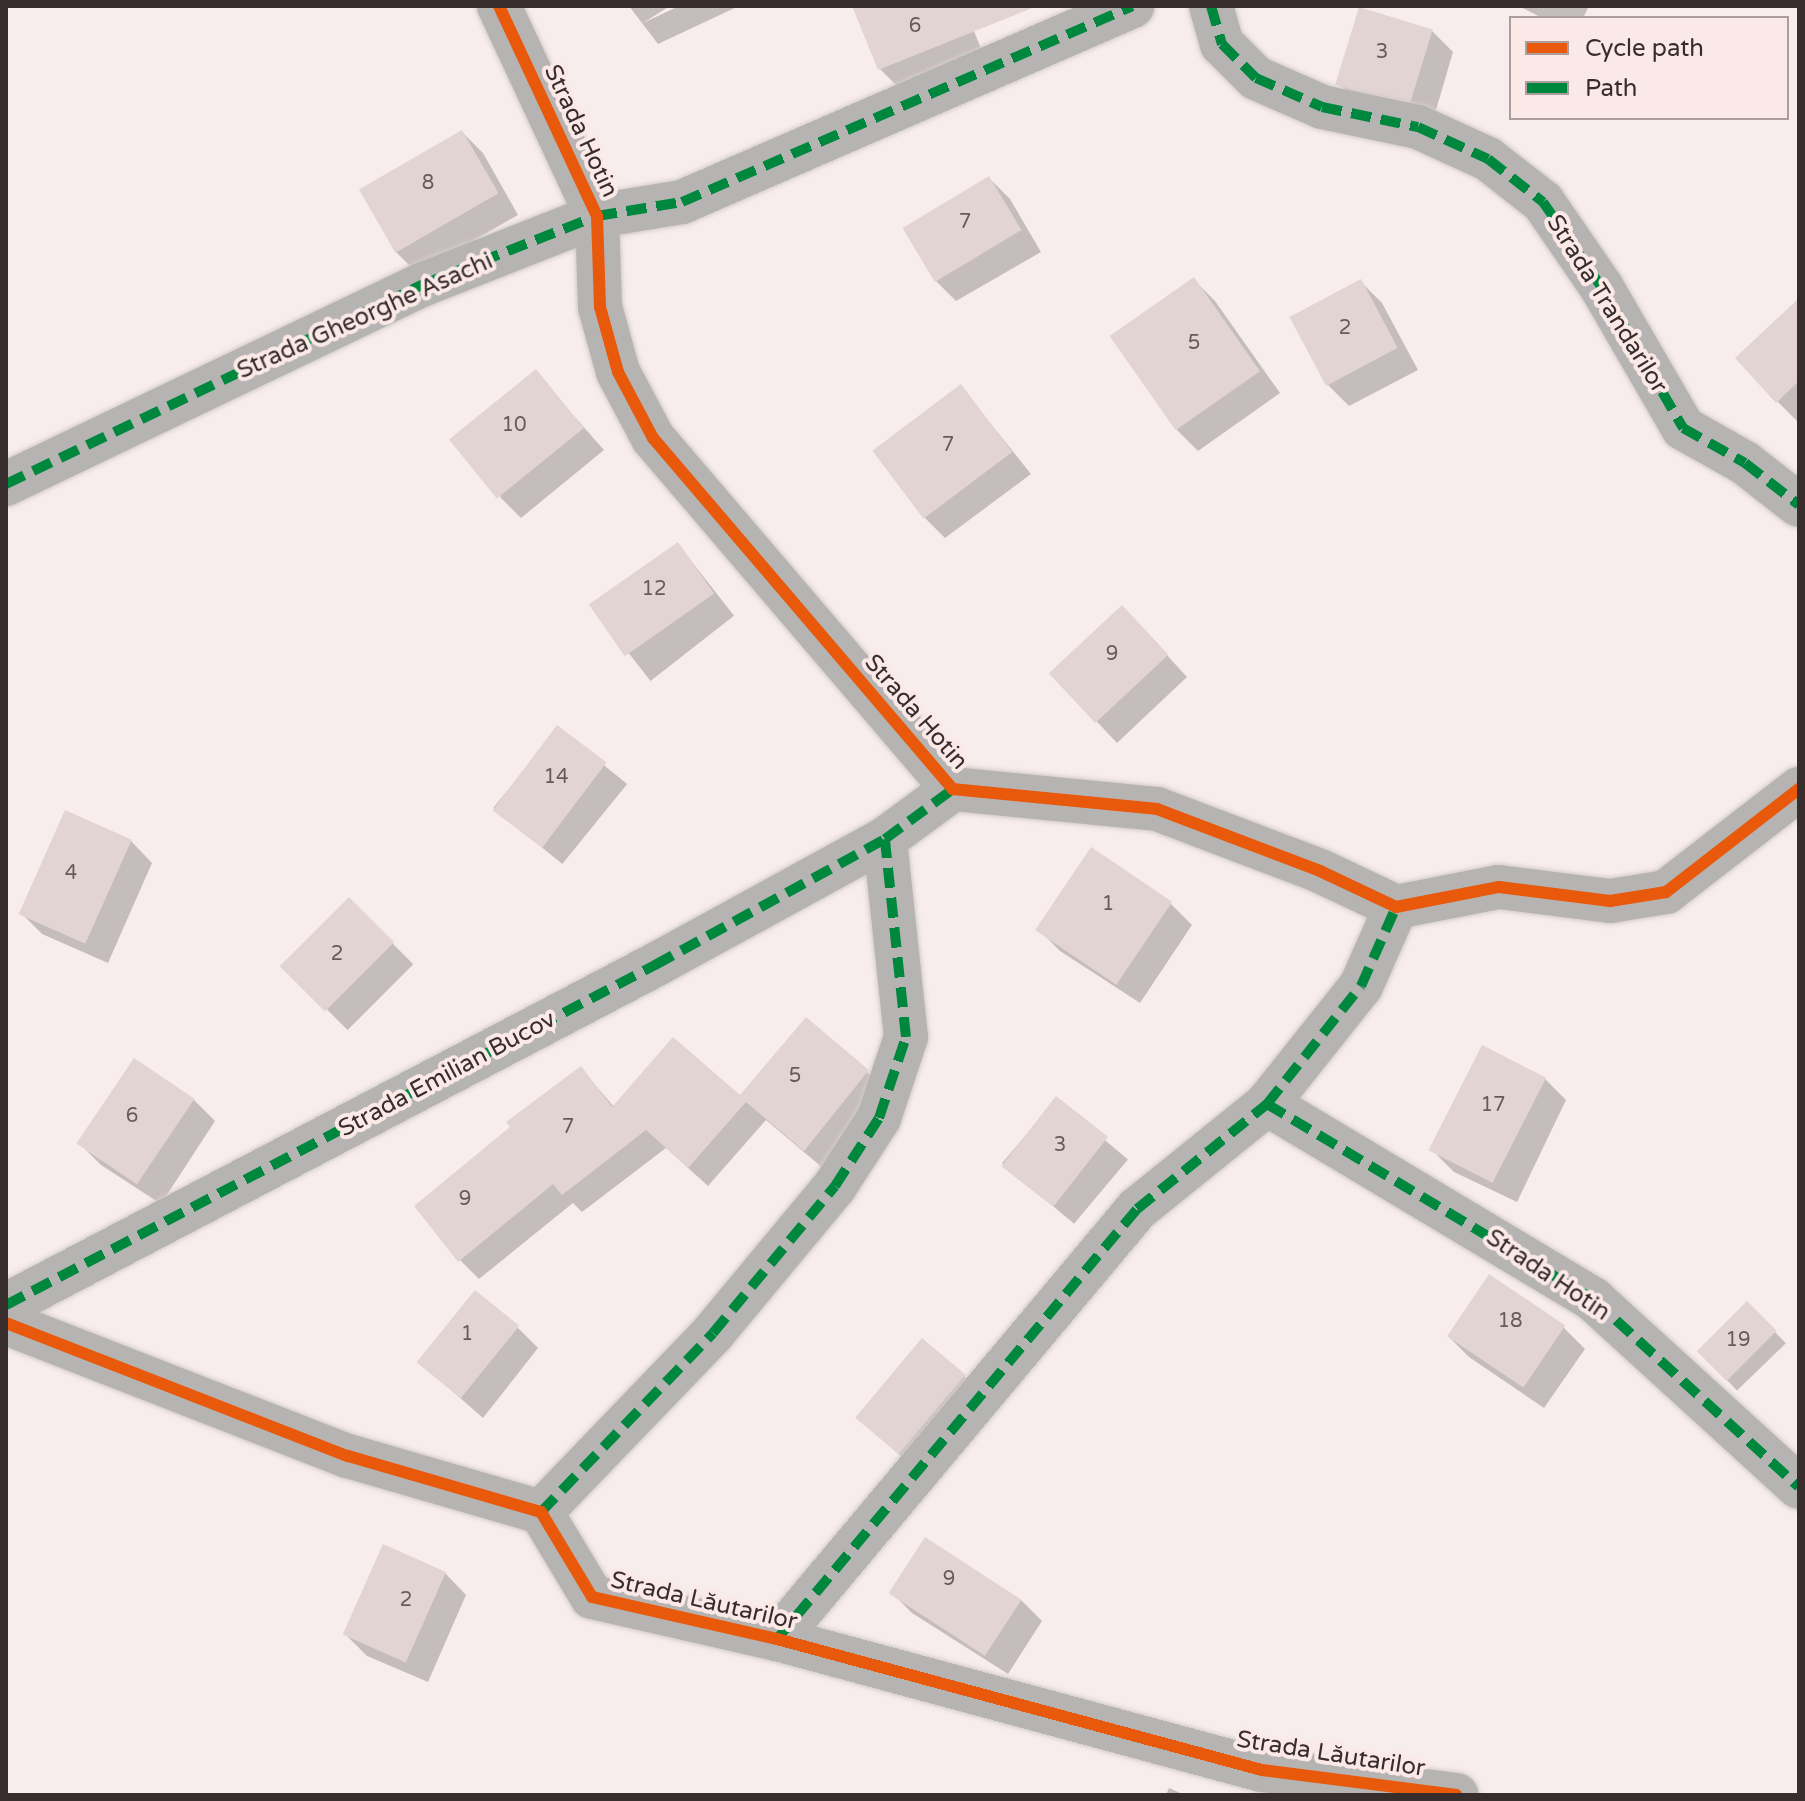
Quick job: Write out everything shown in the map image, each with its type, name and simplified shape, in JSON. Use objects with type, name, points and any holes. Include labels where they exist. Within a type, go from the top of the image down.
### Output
[{"type":"street","name":"Strada Hotin","points":[[499,6],[597,216],[600,307],[618,372],[653,438],[953,789],[1157,809],[1320,871],[1396,907]]},
{"type":"street","name":"Strada Gheorghe Asachi","points":[[6,484],[424,284],[597,216],[682,202],[1132,6]]},
{"type":"street","name":"Strada Trandarilor","points":[[1211,6],[1222,44],[1256,78],[1322,107],[1418,127],[1488,159],[1543,202],[1602,288],[1683,428],[1745,463],[1799,505]]},
{"type":"street","name":"Strada Emilian Bucov","points":[[6,1305],[885,839],[953,789]]},
{"type":"street","points":[[777,1639],[1137,1209],[1267,1104],[1361,986],[1396,907],[1499,887],[1610,901],[1666,892],[1799,789]]},
{"type":"street","points":[[6,1323],[348,1456],[541,1512],[713,1333],[835,1186],[879,1118],[906,1037],[885,839]]},
{"type":"street","name":"Strada Hotin","points":[[1267,1104],[1594,1300],[1799,1487]]},
{"type":"street","name":"Strada Lăutarilor","points":[[541,1512],[592,1597],[777,1639],[1262,1770],[1456,1795]]},
{"type":"building","points":[[852,6],[1031,6],[1032,8],[878,70]]},
{"type":"building","points":[[1359,7],[1433,30],[1409,107],[1335,84]]},
{"type":"building","points":[[462,130],[498,193],[395,253],[359,190]]},
{"type":"building","points":[[989,176],[1021,230],[935,282],[902,228]]},
{"type":"building","points":[[1194,277],[1260,371],[1176,430],[1110,336]]},
{"type":"building","points":[[1361,279],[1398,348],[1326,386],[1289,317]]},
{"type":"building","points":[[1799,298],[1799,381],[1776,403],[1735,358]]},
{"type":"building","points":[[536,369],[584,428],[497,499],[449,439]]},
{"type":"building","points":[[961,384],[1012,452],[924,519],[872,451]]},
{"type":"building","points":[[678,542],[714,594],[625,656],[589,605]]},
{"type":"building","points":[[1122,605],[1168,655],[1095,723],[1049,673]]},
{"type":"building","points":[[557,725],[607,762],[542,848],[493,810]]},
{"type":"building","points":[[65,810],[132,840],[85,944],[19,914]]},
{"type":"building","points":[[1091,847],[1172,902],[1116,985],[1035,930]]},
{"type":"building","points":[[349,897],[394,942],[325,1012],[280,966]]},
{"type":"building","points":[[806,1017],[869,1070],[804,1151],[746,1102],[688,1168],[646,1130],[562,1195],[553,1184],[458,1262],[414,1206],[510,1127],[506,1122],[581,1066],[612,1107],[673,1037],[740,1095]]},
{"type":"building","points":[[1482,1045],[1546,1078],[1493,1183],[1428,1150]]},
{"type":"building","points":[[134,1058],[195,1099],[137,1184],[76,1143]]},
{"type":"building","points":[[1056,1096],[1108,1137],[1053,1207],[1001,1166]]},
{"type":"building","points":[[1489,1274],[1565,1325],[1523,1388],[1447,1336]]},
{"type":"building","points":[[475,1290],[519,1326],[461,1398],[416,1362]]},
{"type":"building","points":[[1747,1301],[1777,1331],[1726,1381],[1697,1351]]},
{"type":"building","points":[[922,1338],[966,1375],[899,1454],[855,1418]]},
{"type":"building","points":[[925,1537],[1021,1600],[985,1656],[889,1593]]},
{"type":"building","points":[[383,1544],[446,1572],[406,1663],[343,1634]]},
{"type":"marked path","points":[[6,484],[424,284],[597,216],[682,202],[1132,6]]},
{"type":"marked path","points":[[1211,6],[1222,44],[1256,78],[1322,107],[1418,127],[1488,159],[1543,202],[1602,288],[1683,428],[1745,463],[1799,505]]},
{"type":"marked path","points":[[6,1305],[655,965],[885,839],[953,789]]},
{"type":"marked path","points":[[541,1512],[713,1333],[835,1186],[879,1118],[906,1037],[885,839]]},
{"type":"marked path","points":[[777,1639],[1137,1209],[1267,1104],[1361,986],[1396,907]]},
{"type":"marked path","points":[[1267,1104],[1594,1300],[1799,1487]]},
{"type":"cycle path","points":[[499,6],[597,216],[600,307],[618,372],[653,438],[953,789],[1157,809],[1320,871],[1396,907],[1499,887],[1610,901],[1666,892],[1799,789]]},
{"type":"cycle path","points":[[6,1323],[348,1456],[541,1512],[592,1597],[777,1639],[1262,1770],[1456,1795]]}]
